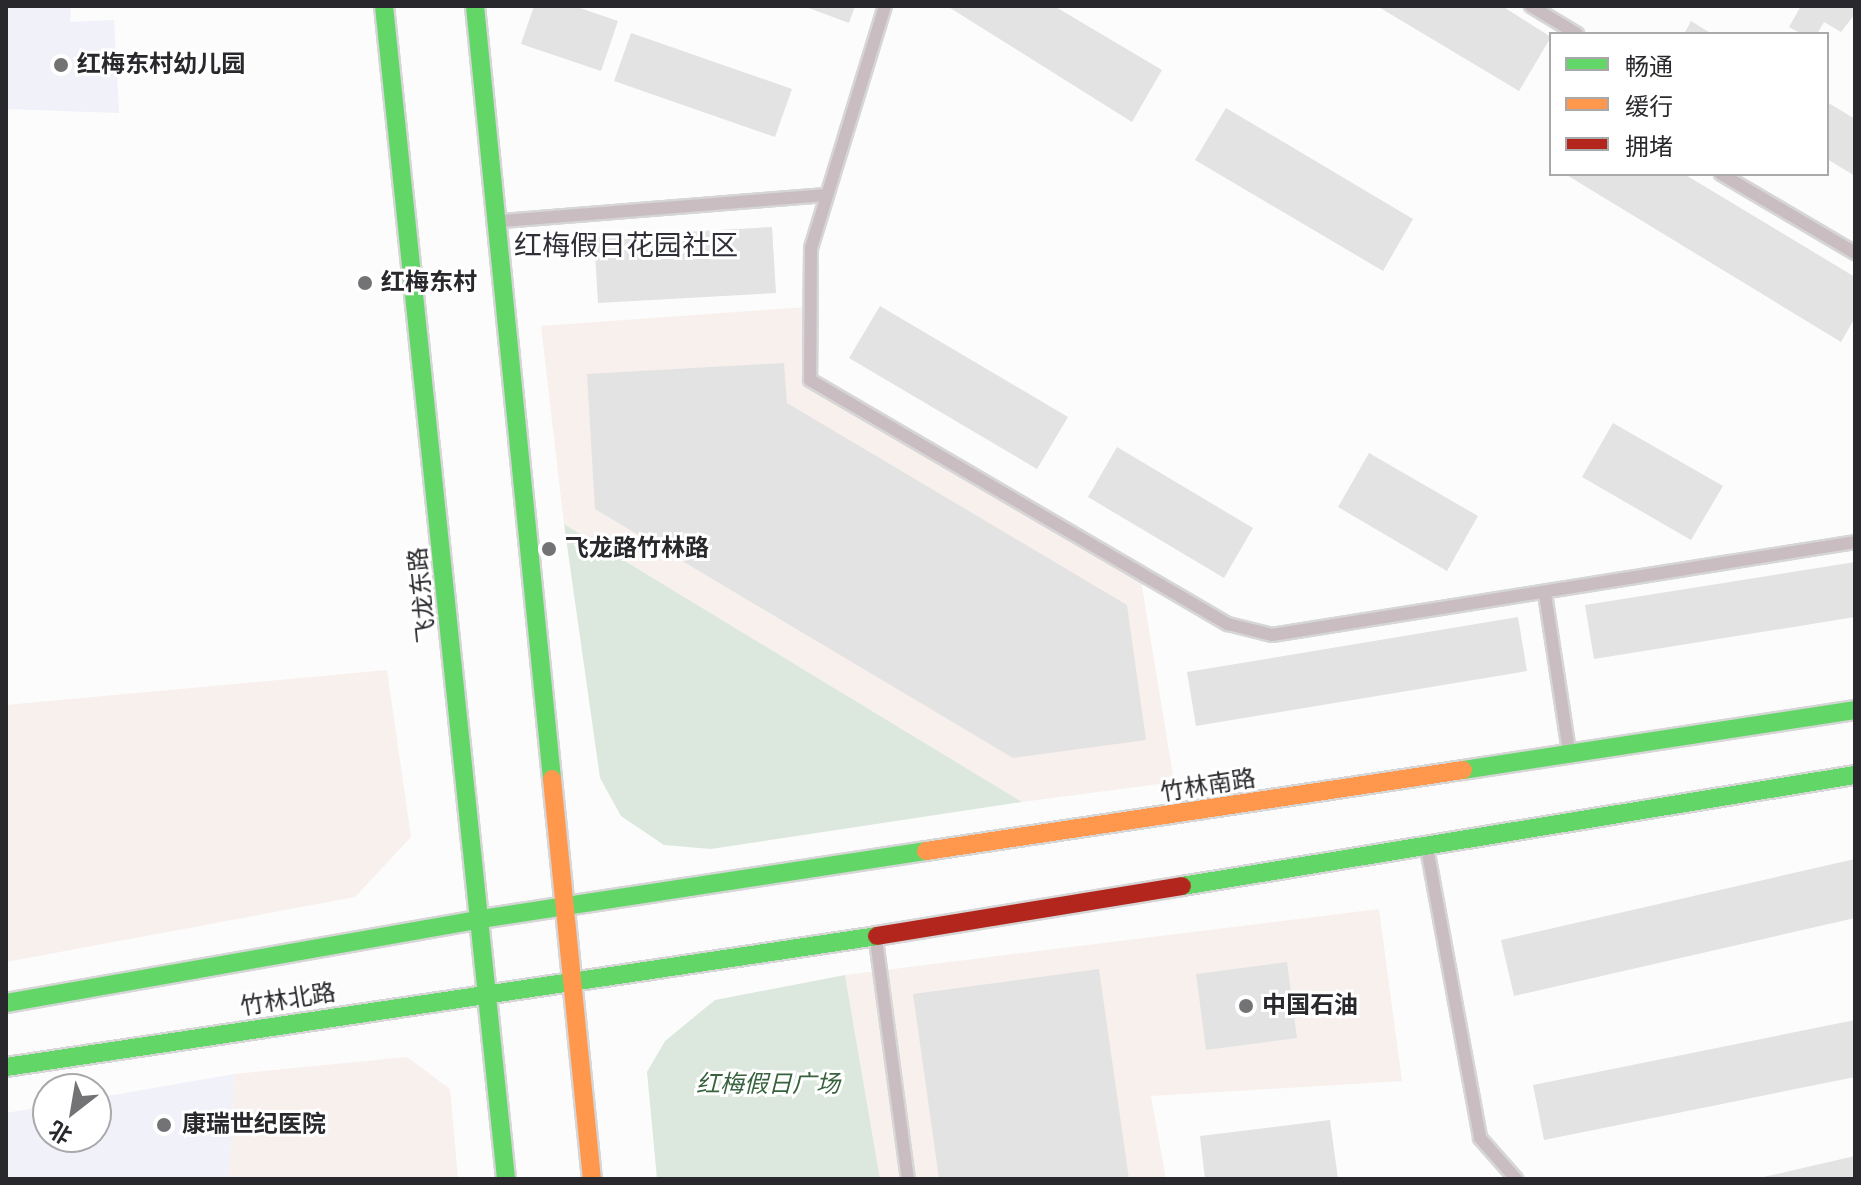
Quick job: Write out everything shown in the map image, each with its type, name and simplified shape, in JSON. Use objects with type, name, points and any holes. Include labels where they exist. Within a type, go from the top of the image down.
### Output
[{"type":"main road","name":"飞龙东路","points":[[384,6],[506,1179]]},
{"type":"main road","points":[[475,6],[577,985],[592,1179]]},
{"type":"main road","name":"竹林南路","points":[[568,909],[1855,710]]},
{"type":"main road","points":[[577,985],[1855,775]]},
{"type":"main road","name":"竹林北路","points":[[6,1003],[481,919],[568,909]]},
{"type":"main road","name":"竹林北路","points":[[6,1067],[488,994],[577,985]]},
{"type":"lane","points":[[885,6],[826,195],[806,307],[810,380],[1228,624],[1272,635],[1545,594],[1855,542]]},
{"type":"lane","points":[[1531,6],[1574,32]]},
{"type":"lane","points":[[1724,176],[1855,253]]},
{"type":"lane","points":[[497,222],[826,195]]},
{"type":"lane","points":[[1545,594],[1570,754]]},
{"type":"lane","points":[[1427,845],[1480,1138],[1516,1179]]},
{"type":"lane","points":[[875,936],[908,1179]]},
{"type":"shaded area","name":"红梅东村幼儿园","points":[[6,6],[71,6],[70,22],[114,20],[119,113],[6,109]]},
{"type":"shaded area","points":[[806,307],[810,380],[1140,574],[1174,782],[1022,802],[564,524],[541,326]]},
{"type":"shaded area","points":[[387,670],[411,837],[355,897],[6,962],[6,705]]},
{"type":"shaded area","points":[[1379,909],[1402,1081],[1151,1096],[1166,1179],[880,1179],[845,975]]},
{"type":"shaded area","points":[[407,1057],[450,1089],[458,1179],[229,1179],[234,1074]]},
{"type":"shaded area","name":"康瑞世纪医院","points":[[234,1074],[229,1179],[6,1179],[6,1113],[32,1109],[32,1153],[112,1153],[112,1095]]},
{"type":"green space","points":[[564,524],[1022,802],[711,849],[664,845],[621,816],[600,778]]},
{"type":"green space","name":"红梅假日广场","points":[[845,975],[880,1179],[657,1179],[647,1072],[665,1041],[715,1000]]},
{"type":"building","points":[[534,6],[574,6],[618,21],[601,71],[521,44]]},
{"type":"building","points":[[803,6],[855,6],[849,23]]},
{"type":"building","points":[[947,6],[1054,6],[1162,70],[1132,122]]},
{"type":"building","points":[[1377,6],[1502,6],[1549,36],[1519,91]]},
{"type":"building","points":[[1801,6],[1855,6],[1855,14],[1841,32],[1824,22],[1818,32],[1798,32],[1789,27]]},
{"type":"building","points":[[1691,21],[1709,32],[1685,32]]},
{"type":"building","points":[[631,33],[792,89],[775,137],[614,81]]},
{"type":"building","points":[[1829,103],[1855,119],[1855,176],[1829,160]]},
{"type":"building","points":[[1226,108],[1413,219],[1383,271],[1195,160]]},
{"type":"building","points":[[1568,176],[1687,176],[1855,277],[1855,318],[1841,342]]},
{"type":"building","points":[[772,227],[776,293],[598,303],[594,237]]},
{"type":"building","points":[[880,306],[1068,417],[1037,469],[849,358]]},
{"type":"building","points":[[784,363],[787,403],[1127,605],[1146,740],[1013,758],[595,509],[587,374]]},
{"type":"building","points":[[1613,423],[1723,486],[1691,540],[1582,477]]},
{"type":"building","points":[[1117,447],[1253,528],[1224,578],[1088,497]]},
{"type":"building","points":[[1369,453],[1478,516],[1447,571],[1338,507]]},
{"type":"building","points":[[1855,562],[1855,617],[1594,659],[1585,605]]},
{"type":"building","points":[[1518,617],[1527,671],[1196,726],[1187,672]]},
{"type":"building","points":[[1855,859],[1855,918],[1514,996],[1501,940]]},
{"type":"building","name":"中国石油","points":[[1287,962],[1297,1038],[1206,1050],[1196,974]]},
{"type":"building","points":[[1099,969],[1129,1179],[939,1179],[913,994]]},
{"type":"building","points":[[1855,1020],[1855,1077],[1544,1140],[1533,1085]]},
{"type":"building","points":[[1330,1120],[1338,1179],[1205,1179],[1200,1136]]},
{"type":"building","points":[[1855,1156],[1855,1179],[1759,1179],[1759,1178]]},
{"type":"traffic: fast","points":[[384,6],[506,1179]]},
{"type":"traffic: fast","points":[[475,6],[552,779]]},
{"type":"traffic: fast","points":[[1463,770],[1855,710]]},
{"type":"traffic: fast","points":[[1182,886],[1855,775]]},
{"type":"traffic: fast","points":[[6,1003],[481,919],[926,851]]},
{"type":"traffic: fast","points":[[6,1067],[877,936]]},
{"type":"traffic: slow","points":[[926,851],[1463,770]]},
{"type":"traffic: slow","points":[[552,779],[592,1179]]},
{"type":"traffic: jam","points":[[877,936],[1182,886]]},
{"type":"place","name":"红梅东村幼儿园","points":[[61,65]]},
{"type":"place","name":"红梅东村","points":[[365,283]]},
{"type":"place","name":"飞龙路竹林路","points":[[549,549]]},
{"type":"place","name":"中国石油","points":[[1246,1006]]},
{"type":"place","name":"康瑞世纪医院","points":[[164,1125]]},
{"type":"district","name":"红梅假日花园社区","points":[[626,246]]}]
